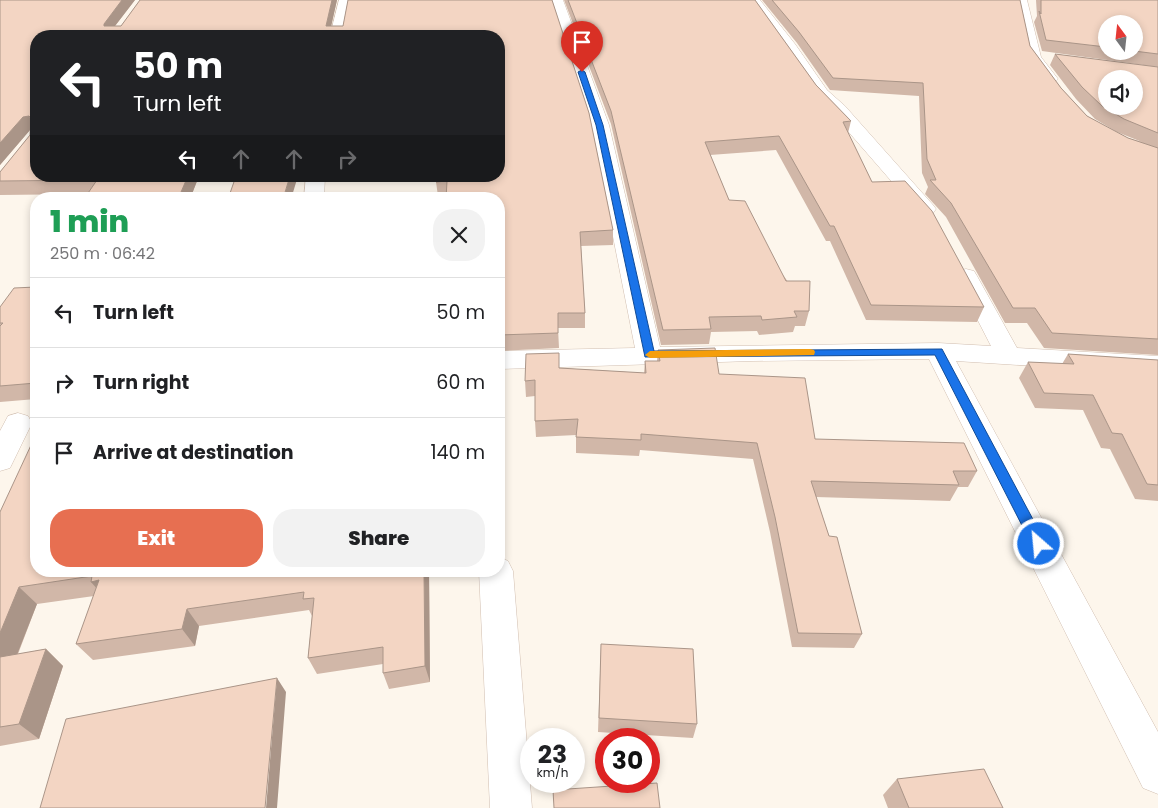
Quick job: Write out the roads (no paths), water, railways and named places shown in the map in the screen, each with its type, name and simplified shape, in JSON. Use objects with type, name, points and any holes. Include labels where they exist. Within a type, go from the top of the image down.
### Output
[{"type":"street","points":[[338,30],[345,0]]},
{"type":"street","points":[[557,0],[600,125],[649,355]]},
{"type":"street","points":[[754,0],[790,46],[821,93],[839,110],[937,222]]},
{"type":"street","points":[[1022,0],[1034,57],[1057,88]]},
{"type":"street","points":[[1034,57],[1053,59]]},
{"type":"street","points":[[960,264],[1010,356]]},
{"type":"street","points":[[938,351],[1158,773]]},
{"type":"street","points":[[505,360],[649,355],[938,351],[1158,364]]},
{"type":"street","points":[[0,460],[18,423]]},
{"type":"street","points":[[496,577],[511,808]]}]
